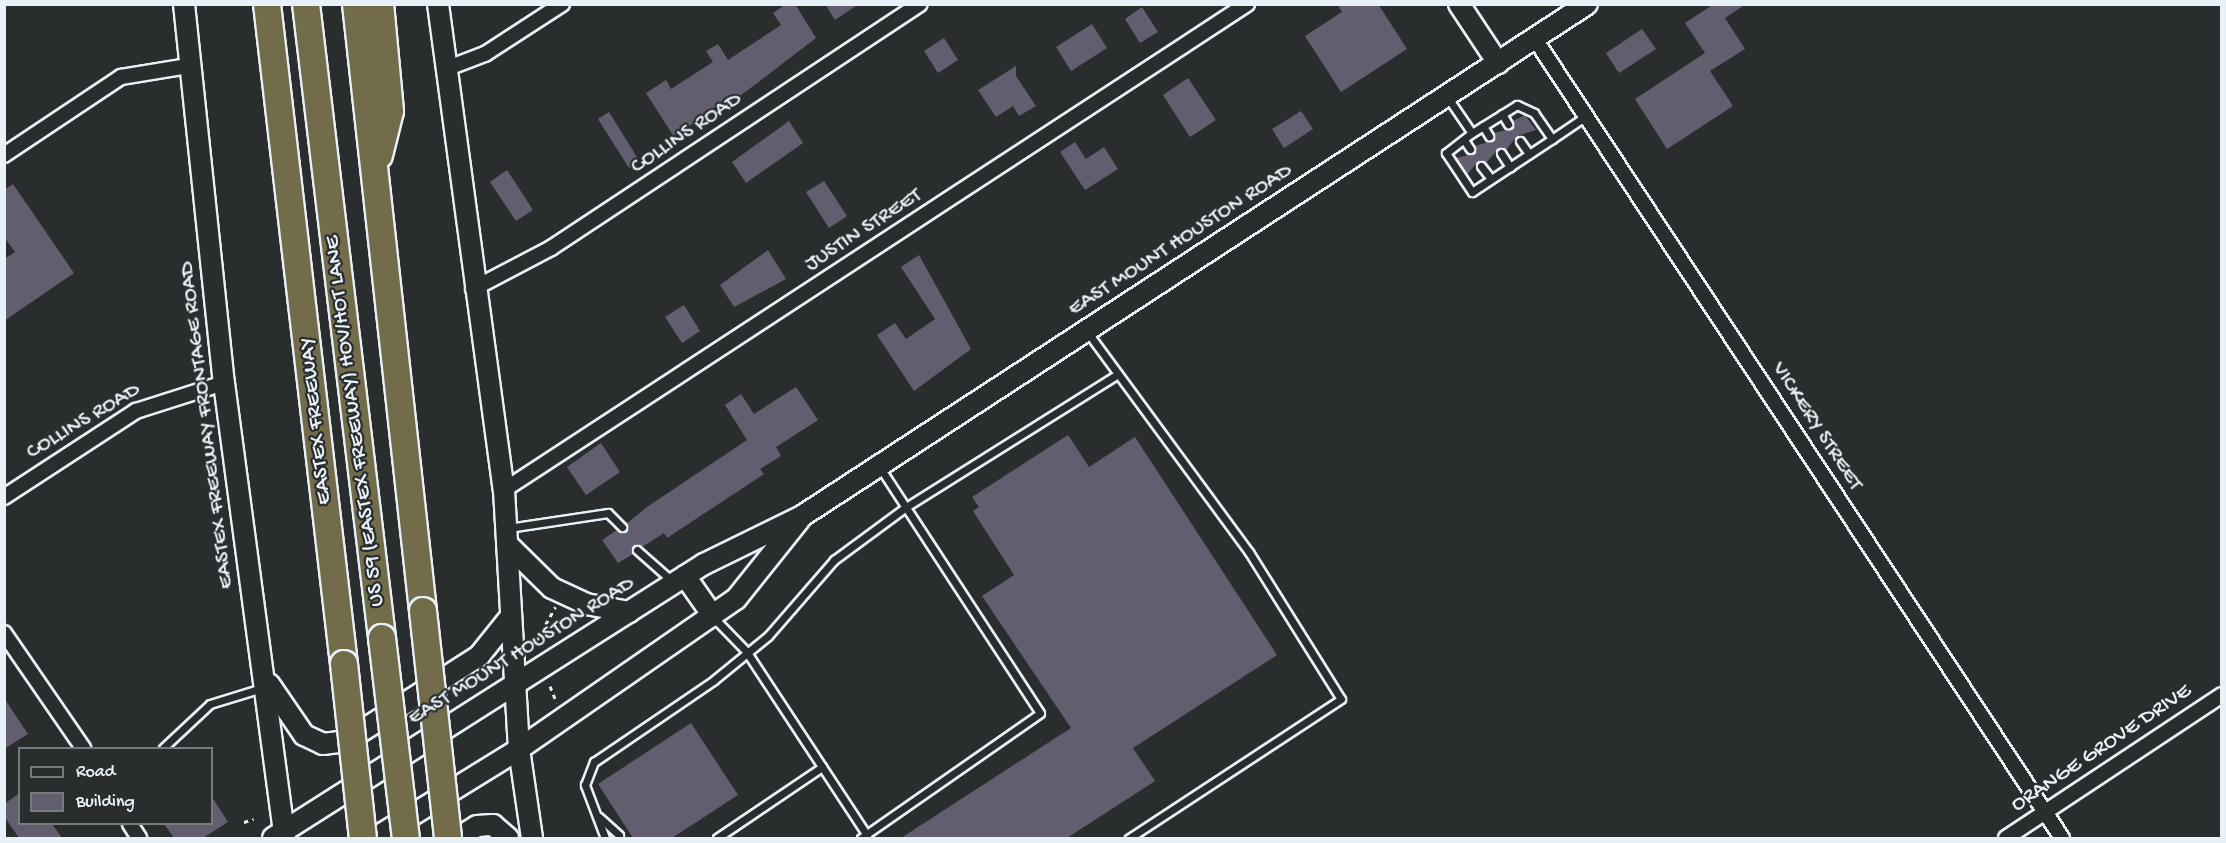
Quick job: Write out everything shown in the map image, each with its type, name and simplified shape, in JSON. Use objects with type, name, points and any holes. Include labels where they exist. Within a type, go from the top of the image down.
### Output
[{"type":"highway","points":[[254,4],[273,61]]},
{"type":"highway","name":"EASTEX FREEWAY","points":[[267,4],[363,838]]},
{"type":"highway","name":"US 59 (EASTEX FREEWAY) HOV/HOT LANE","points":[[306,4],[406,838]]},
{"type":"highway","points":[[356,4],[448,838]]},
{"type":"highway","points":[[375,173],[390,111],[380,4]]},
{"type":"main road","name":"EASTEX FREEWAY FRONTAGE ROAD","points":[[184,4],[188,66],[224,383],[264,680],[281,836]]},
{"type":"main road","points":[[438,4],[448,68],[472,289],[504,490],[519,749],[532,838]]},
{"type":"main road","points":[[1459,4],[1498,63]]},
{"type":"main road","name":"EAST MOUNT HOUSTON ROAD","points":[[281,836],[680,580],[802,516],[879,467],[1587,4]]},
{"type":"main road","name":"EAST MOUNT HOUSTON ROAD","points":[[375,838],[519,749],[736,599],[802,516]]},
{"type":"main road","points":[[506,536],[552,588],[586,604],[629,612]]},
{"type":"main road","points":[[680,580],[712,616]]},
{"type":"main road","points":[[264,680],[304,735],[323,744],[346,741],[479,656],[511,616]]},
{"type":"main road","points":[[458,838],[477,826],[493,825],[508,838]]},
{"type":"street","points":[[448,68],[485,54],[562,4]]},
{"type":"street","name":"COLLINS ROAD","points":[[472,289],[551,248],[665,175],[919,4]]},
{"type":"street","name":"JUSTIN STREET","points":[[504,490],[1246,4]]},
{"type":"street","name":"VICKERY STREET","points":[[1535,39],[2062,838]]},
{"type":"street","points":[[4,155],[121,77],[188,66]]},
{"type":"street","name":"COLLINS ROAD","points":[[4,497],[136,411],[224,383]]},
{"type":"street","points":[[4,633],[82,747]]},
{"type":"street","name":"ORANGE GROVE DRIVE","points":[[2006,838],[2222,694]]},
{"type":"street","points":[[131,825],[139,838]]},
{"type":"lane","points":[[1447,96],[1472,133]]},
{"type":"lane","points":[[1552,139],[1534,112],[1517,105],[1472,133],[1446,153],[1472,192],[1491,179],[1510,167],[1529,154],[1552,139],[1586,116]]},
{"type":"lane","points":[[1502,114],[1508,124]]},
{"type":"lane","points":[[1483,126],[1489,136]]},
{"type":"lane","points":[[1464,140],[1470,149]]},
{"type":"lane","points":[[1520,141],[1529,154]]},
{"type":"lane","points":[[1501,153],[1510,167]]},
{"type":"lane","points":[[1481,166],[1491,179]]},
{"type":"lane","points":[[1086,331],[1249,552],[1341,699],[1129,838]]},
{"type":"lane","points":[[605,838],[585,785],[594,762],[714,681],[746,651],[768,636],[834,560],[906,507],[1118,374]]},
{"type":"lane","points":[[712,616],[746,651],[822,767],[864,837],[1040,713],[879,467]]},
{"type":"lane","points":[[506,536],[608,513],[621,527]]},
{"type":"lane","points":[[637,550],[680,580]]},
{"type":"lane","points":[[164,747],[210,704],[264,680]]},
{"type":"lane","points":[[717,838],[822,767]]},
{"type":"lane","points":[[597,816],[619,835]]},
{"type":"path","points":[[543,644],[542,637],[558,600]]},
{"type":"path","points":[[537,640],[542,637]]},
{"type":"path","points":[[550,686],[559,708]]},
{"type":"path","points":[[244,822],[252,820],[252,825]]},
{"type":"building","points":[[786,4],[795,4],[816,38],[737,98],[734,94],[674,137],[646,93],[666,80],[671,89],[713,62],[706,51],[718,44],[728,60],[781,25],[773,13]]},
{"type":"building","points":[[825,4],[859,4],[835,20]]},
{"type":"building","points":[[1337,4],[1378,4],[1407,49],[1341,92],[1305,36],[1342,12]]},
{"type":"building","points":[[1714,4],[1746,4],[1725,18],[1745,49],[1710,71],[1733,106],[1667,149],[1635,99],[1705,53],[1685,23]]},
{"type":"building","points":[[1142,7],[1158,32],[1140,43],[1125,19]]},
{"type":"building","points":[[1092,24],[1107,48],[1071,71],[1056,47]]},
{"type":"building","points":[[1642,29],[1656,49],[1619,73],[1606,53]]},
{"type":"building","points":[[944,38],[958,60],[938,73],[924,51]]},
{"type":"building","points":[[1016,66],[1016,76],[1036,106],[1019,116],[1013,106],[996,117],[978,90]]},
{"type":"building","points":[[1188,78],[1216,120],[1190,137],[1163,95]]},
{"type":"building","points":[[1301,111],[1313,129],[1284,148],[1272,129]]},
{"type":"building","points":[[609,112],[640,162],[629,168],[598,119]]},
{"type":"building","points":[[1525,115],[1536,130],[1517,136],[1506,150],[1498,149],[1486,163],[1478,161],[1467,175],[1456,158],[1473,154],[1475,146],[1491,141],[1494,133],[1510,129],[1513,121]]},
{"type":"building","points":[[789,121],[803,143],[746,183],[732,162]]},
{"type":"building","points":[[1075,142],[1086,159],[1104,147],[1118,169],[1085,190],[1060,152]]},
{"type":"building","points":[[507,170],[533,210],[516,221],[490,182]]},
{"type":"building","points":[[824,181],[847,216],[829,228],[806,192]]},
{"type":"building","points":[[13,184],[74,273],[4,321],[4,259],[15,252],[4,237],[4,190]]},
{"type":"building","points":[[768,250],[786,279],[734,307],[720,285]]},
{"type":"building","points":[[919,255],[971,349],[914,391],[877,335],[895,323],[906,339],[935,319],[901,267]]},
{"type":"building","points":[[684,305],[700,331],[682,343],[665,317]]},
{"type":"building","points":[[796,387],[818,420],[776,447],[781,456],[760,469],[764,474],[667,538],[664,533],[642,547],[635,545],[633,554],[618,563],[602,540],[617,530],[626,531],[626,524],[647,507],[747,440],[725,405],[741,394],[754,414]]},
{"type":"building","points":[[1068,435],[1089,467],[1135,437],[1277,655],[1133,748],[1155,781],[1067,838],[901,838],[1071,728],[982,596],[1014,575],[973,511],[979,507],[972,497]]},
{"type":"building","points":[[601,443],[620,472],[586,495],[567,467]]},
{"type":"building","points":[[4,698],[28,734],[4,749]]},
{"type":"building","points":[[691,723],[738,795],[672,838],[633,838],[598,784]]},
{"type":"building","points":[[18,794],[18,825],[53,825],[62,838],[19,838],[4,816],[4,804]]},
{"type":"building","points":[[213,799],[228,822],[203,838],[174,838],[165,825],[213,825]]}]
